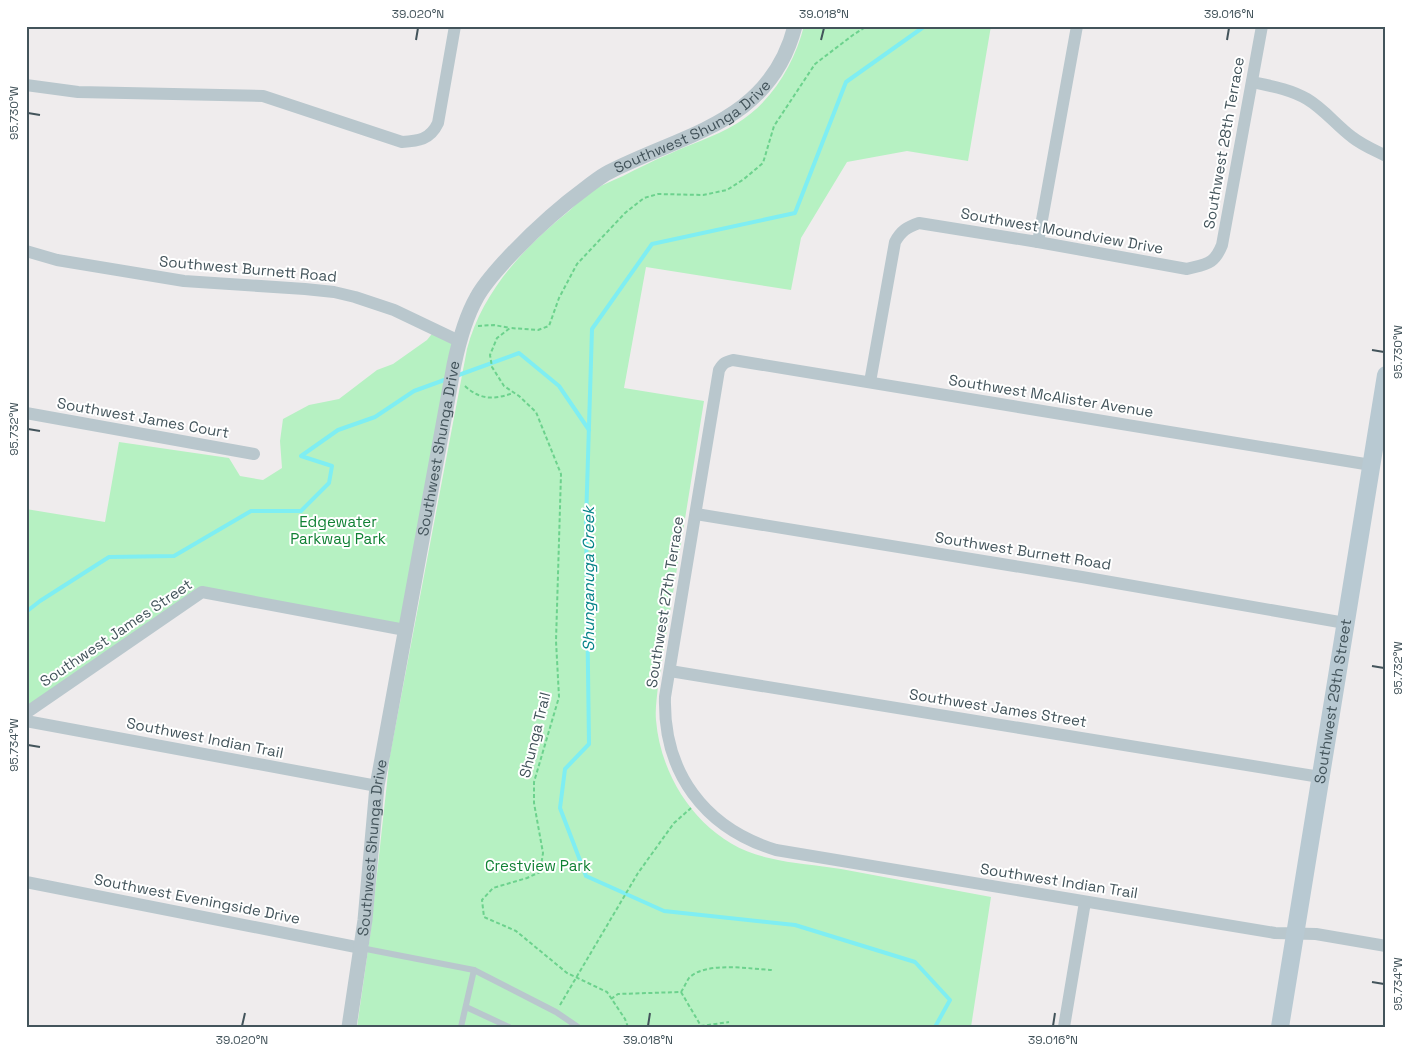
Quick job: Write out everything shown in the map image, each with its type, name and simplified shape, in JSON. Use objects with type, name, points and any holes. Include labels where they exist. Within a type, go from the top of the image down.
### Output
[{"type":"main road","name":"Southwest 29th Street","points":[[1280,1027],[1386,375]]},
{"type":"street","points":[[26,85],[78,92],[262,96],[402,142],[421,141],[432,132],[438,123],[455,26]]},
{"type":"street","name":"Southwest Shunga Drive","points":[[348,1027],[361,948],[377,786],[459,341],[466,319],[482,288],[542,224],[577,194],[607,173],[724,120],[743,107],[773,75],[784,56],[795,26]]},
{"type":"street","points":[[1038,242],[1077,26]]},
{"type":"street","name":"Southwest 28th Terrace","points":[[1210,263],[1222,245],[1262,26]]},
{"type":"street","points":[[1252,82],[1280,88],[1309,100],[1351,136],[1386,156]]},
{"type":"street","name":"Southwest Moundview Drive","points":[[870,382],[895,242],[901,233],[909,227],[920,223],[1038,242],[1187,270],[1210,263]]},
{"type":"street","name":"Southwest Burnett Road","points":[[26,252],[57,260],[184,281],[334,292],[386,307],[459,341]]},
{"type":"street","name":"Southwest McAlister Avenue","points":[[726,362],[733,360],[1371,465]]},
{"type":"street","name":"Southwest 27th Terrace","points":[[726,362],[722,364],[719,370],[665,704],[668,736],[680,773],[699,802],[710,814],[731,830]]},
{"type":"street","name":"Southwest James Court","points":[[26,413],[254,454]]},
{"type":"street","name":"Southwest Burnett Road","points":[[696,514],[1111,582],[1345,623]]},
{"type":"street","name":"Southwest James Street","points":[[26,713],[202,592],[405,630]]},
{"type":"street","name":"Southwest James Street","points":[[670,671],[1320,777]]},
{"type":"street","name":"Southwest Indian Trail","points":[[26,721],[377,786]]},
{"type":"street","name":"Southwest Indian Trail","points":[[731,830],[755,843],[776,850],[1275,933],[1316,934],[1386,946]]},
{"type":"street","name":"Southwest Eveningside Drive","points":[[26,882],[361,948]]},
{"type":"street","points":[[1064,1027],[1085,902]]},
{"type":"lane","points":[[361,948],[474,970],[556,1012],[578,1027]]},
{"type":"lane","points":[[461,1027],[474,970]]},
{"type":"lane","points":[[466,1007],[510,1027]]},
{"type":"path","points":[[474,332],[477,326],[494,325],[538,330],[550,326],[559,298],[577,264],[625,213],[644,198],[658,194],[703,195],[727,190],[744,179],[763,163],[774,126],[815,64],[867,26]]},
{"type":"path","name":"Shunga Trail","points":[[510,328],[497,338],[490,355],[492,367],[504,386],[536,412],[561,474],[556,641],[559,697],[534,782],[534,804],[543,853],[540,872],[493,888],[482,900],[484,918],[516,931],[567,973],[607,992],[625,1018],[628,1027]]},
{"type":"path","points":[[465,386],[478,396],[500,397],[513,392]]},
{"type":"path","points":[[556,1012],[638,873],[674,823],[699,802]]},
{"type":"path","points":[[681,992],[690,978],[698,972],[728,968],[772,970]]},
{"type":"path","points":[[611,999],[618,994],[681,992]]},
{"type":"path","points":[[681,992],[701,1026],[729,1022]]},
{"type":"green space","name":"Crestview Park","points":[[804,26],[991,26],[968,161],[907,151],[847,162],[801,238],[791,290],[646,267],[624,388],[704,401],[658,686],[656,716],[660,743],[667,766],[677,788],[691,808],[725,840],[746,851],[778,860],[841,869],[991,897],[971,1027],[357,1027],[371,929],[390,755],[467,349],[474,328],[494,290],[521,255],[588,194],[598,187],[650,162],[728,129],[760,105],[787,69],[800,41]]},
{"type":"green space","name":"Edgewater Parkway Park","points":[[435,330],[459,341],[405,630],[202,592],[26,713],[26,509],[105,522],[119,442],[229,458],[240,476],[263,480],[282,468],[280,441],[283,419],[309,405],[339,399],[377,370],[393,364],[427,340]]},
{"type":"waterway","name":"Shunganuga Creek","points":[[925,26],[846,82],[795,213],[652,244],[592,329],[586,522],[589,744],[565,769],[560,808],[586,876],[664,911],[795,925],[915,962],[950,1000],[935,1027]]},
{"type":"waterway","points":[[456,376],[519,353],[559,386],[589,430]]},
{"type":"waterway","points":[[26,612],[109,557],[174,556],[251,511],[301,511],[329,483],[332,466],[301,456],[338,430],[375,417],[414,391],[447,379]]}]
